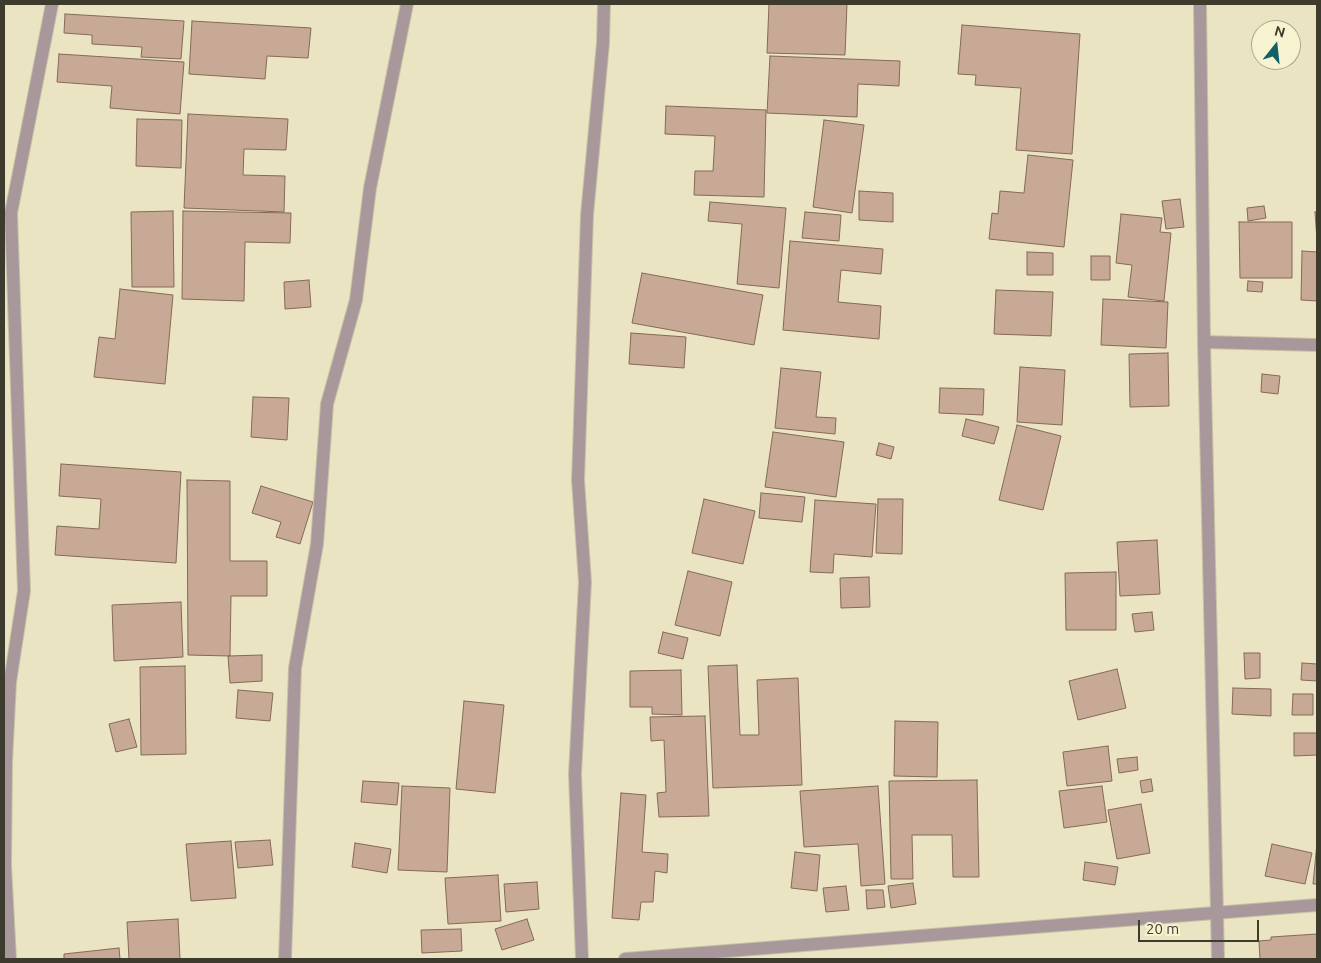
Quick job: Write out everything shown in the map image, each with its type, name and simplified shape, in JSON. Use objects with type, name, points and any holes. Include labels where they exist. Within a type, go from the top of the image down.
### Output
[{"type":"street","points":[[10,959],[5,865],[6,762],[10,682],[24,592],[9,305],[11,213],[52,4]]},
{"type":"street","points":[[285,959],[295,668],[316,544],[327,404],[356,300],[370,188],[407,4]]},
{"type":"street","points":[[582,959],[575,774],[584,582],[578,480],[587,215],[603,43],[604,4]]},
{"type":"street","points":[[1200,4],[1204,342],[1218,959]]},
{"type":"street","points":[[1204,342],[1317,345]]},
{"type":"street","points":[[625,959],[1317,905]]},
{"type":"building","points":[[769,4],[847,4],[845,55],[767,53]]},
{"type":"building","points":[[65,14],[184,21],[181,59],[141,57],[142,47],[92,44],[92,35],[64,33]]},
{"type":"building","points":[[192,21],[311,28],[308,58],[267,56],[265,79],[189,74]]},
{"type":"building","points":[[962,25],[1080,34],[1072,154],[1016,150],[1021,88],[975,85],[976,75],[958,74]]},
{"type":"building","points":[[59,54],[184,62],[180,114],[110,108],[112,86],[57,82]]},
{"type":"building","points":[[770,56],[900,61],[899,86],[858,84],[857,117],[767,113]]},
{"type":"building","points":[[666,106],[766,110],[764,197],[694,195],[695,171],[713,171],[715,136],[665,134]]},
{"type":"building","points":[[188,114],[288,119],[286,150],[244,149],[243,175],[285,176],[284,212],[184,208]]},
{"type":"building","points":[[137,119],[182,120],[181,168],[136,166]]},
{"type":"building","points":[[824,120],[864,125],[852,213],[813,207]]},
{"type":"building","points":[[1028,155],[1073,160],[1064,247],[989,239],[992,213],[998,214],[1000,191],[1024,193]]},
{"type":"building","points":[[859,191],[893,193],[893,222],[859,220]]},
{"type":"building","points":[[1180,199],[1184,227],[1166,229],[1162,201]]},
{"type":"building","points":[[710,202],[786,208],[779,288],[737,284],[742,224],[708,221]]},
{"type":"building","points":[[1264,206],[1266,218],[1248,221],[1247,208]]},
{"type":"building","points":[[173,211],[174,287],[132,287],[131,212]]},
{"type":"building","points":[[183,211],[291,213],[290,243],[245,242],[244,301],[182,299]]},
{"type":"building","points":[[805,212],[841,215],[839,241],[802,238]]},
{"type":"building","points":[[1315,212],[1317,212],[1317,240]]},
{"type":"building","points":[[1121,214],[1162,218],[1160,232],[1171,233],[1164,301],[1128,297],[1132,265],[1116,263]]},
{"type":"building","points":[[1239,222],[1292,222],[1292,278],[1240,278]]},
{"type":"building","points":[[790,241],[883,249],[881,274],[841,270],[838,302],[881,306],[879,339],[783,330]]},
{"type":"building","points":[[1302,251],[1317,252],[1317,301],[1301,300]]},
{"type":"building","points":[[1027,252],[1053,253],[1053,275],[1027,275]]},
{"type":"building","points":[[1091,256],[1110,256],[1110,280],[1091,280]]},
{"type":"building","points":[[642,273],[763,295],[754,345],[632,323]]},
{"type":"building","points":[[309,280],[311,307],[285,309],[284,282]]},
{"type":"building","points":[[1248,281],[1263,282],[1262,292],[1247,291]]},
{"type":"building","points":[[120,289],[173,295],[165,384],[94,377],[99,337],[115,339]]},
{"type":"building","points":[[996,290],[1053,292],[1051,336],[994,334]]},
{"type":"building","points":[[1103,299],[1168,302],[1166,348],[1101,345]]},
{"type":"building","points":[[631,333],[686,337],[684,368],[629,364]]},
{"type":"building","points":[[1168,353],[1169,406],[1130,407],[1129,354]]},
{"type":"building","points":[[1020,367],[1065,370],[1062,425],[1017,422]]},
{"type":"building","points":[[781,368],[821,372],[816,417],[836,418],[835,434],[775,428]]},
{"type":"building","points":[[1262,374],[1280,376],[1278,394],[1261,392]]},
{"type":"building","points":[[940,388],[984,389],[983,415],[939,413]]},
{"type":"building","points":[[253,397],[289,398],[287,440],[251,437]]},
{"type":"building","points":[[966,419],[999,427],[994,444],[962,436]]},
{"type":"building","points":[[1017,425],[1061,436],[1043,510],[999,500]]},
{"type":"building","points":[[773,432],[844,442],[836,497],[765,487]]},
{"type":"building","points":[[879,443],[894,447],[891,459],[876,455]]},
{"type":"building","points":[[61,464],[181,472],[176,563],[55,555],[57,526],[99,529],[101,499],[59,496]]},
{"type":"building","points":[[187,480],[230,481],[230,561],[267,561],[267,596],[231,596],[230,656],[188,655]]},
{"type":"building","points":[[261,486],[313,502],[300,544],[276,537],[281,522],[252,513]]},
{"type":"building","points":[[761,493],[805,497],[802,522],[759,518]]},
{"type":"building","points":[[704,499],[755,511],[743,564],[692,553]]},
{"type":"building","points":[[878,499],[903,499],[902,554],[876,553]]},
{"type":"building","points":[[815,500],[876,504],[872,557],[834,554],[833,573],[810,572]]},
{"type":"building","points":[[1157,540],[1160,594],[1120,596],[1117,542]]},
{"type":"building","points":[[688,571],[732,582],[720,636],[675,625]]},
{"type":"building","points":[[1116,572],[1116,630],[1066,630],[1065,573]]},
{"type":"building","points":[[869,577],[870,607],[841,608],[840,578]]},
{"type":"building","points":[[181,602],[183,657],[114,661],[112,605]]},
{"type":"building","points":[[1152,612],[1154,630],[1135,632],[1132,614]]},
{"type":"building","points":[[663,632],[688,638],[683,659],[658,653]]},
{"type":"building","points":[[1244,653],[1260,653],[1260,678],[1245,679]]},
{"type":"building","points":[[262,655],[262,681],[230,683],[228,656]]},
{"type":"building","points":[[1302,663],[1317,664],[1317,681],[1301,680]]},
{"type":"building","points":[[737,665],[740,735],[759,735],[757,680],[798,678],[802,785],[713,788],[708,666]]},
{"type":"building","points":[[185,666],[186,754],[141,755],[140,667]]},
{"type":"building","points":[[1117,669],[1126,708],[1078,720],[1069,681]]},
{"type":"building","points":[[681,670],[682,715],[652,714],[652,707],[630,707],[630,671]]},
{"type":"building","points":[[1233,688],[1271,689],[1271,716],[1232,714]]},
{"type":"building","points":[[238,690],[273,693],[270,721],[236,718]]},
{"type":"building","points":[[1293,694],[1313,694],[1313,715],[1292,715]]},
{"type":"building","points":[[464,701],[504,705],[495,793],[456,789]]},
{"type":"building","points":[[705,716],[709,816],[659,817],[657,793],[666,792],[664,740],[651,741],[650,717]]},
{"type":"building","points":[[129,719],[137,747],[116,752],[109,724]]},
{"type":"building","points":[[895,721],[938,722],[937,777],[894,776]]},
{"type":"building","points":[[1294,733],[1317,733],[1317,755],[1294,756]]},
{"type":"building","points":[[1108,746],[1112,781],[1067,786],[1063,752]]},
{"type":"building","points":[[1137,757],[1138,770],[1119,773],[1117,759]]},
{"type":"building","points":[[1151,779],[1153,791],[1142,793],[1140,781]]},
{"type":"building","points":[[977,780],[979,877],[953,877],[952,835],[912,835],[913,879],[891,879],[889,781]]},
{"type":"building","points":[[363,781],[399,783],[397,805],[361,802]]},
{"type":"building","points":[[402,786],[450,788],[447,872],[398,870]]},
{"type":"building","points":[[878,786],[885,884],[861,886],[858,844],[804,847],[800,791]]},
{"type":"building","points":[[1102,786],[1107,822],[1064,828],[1059,791]]},
{"type":"building","points":[[621,793],[646,795],[642,852],[668,854],[667,873],[655,871],[653,902],[641,902],[639,920],[612,918]]},
{"type":"building","points":[[1141,804],[1150,853],[1117,859],[1108,810]]},
{"type":"building","points":[[270,840],[273,865],[238,868],[235,842]]},
{"type":"building","points":[[231,841],[236,898],[191,901],[186,844]]},
{"type":"building","points":[[355,843],[391,849],[387,873],[352,867]]},
{"type":"building","points":[[1317,843],[1317,884],[1313,884]]},
{"type":"building","points":[[1272,844],[1312,853],[1305,884],[1265,876]]},
{"type":"building","points":[[795,852],[820,855],[817,891],[791,888]]},
{"type":"building","points":[[1085,862],[1118,867],[1115,885],[1083,880]]},
{"type":"building","points":[[498,875],[501,921],[448,924],[445,878]]},
{"type":"building","points":[[537,882],[539,909],[506,912],[504,884]]},
{"type":"building","points":[[913,883],[916,904],[891,908],[888,886]]},
{"type":"building","points":[[846,886],[849,910],[826,912],[823,888]]},
{"type":"building","points":[[866,890],[883,890],[885,907],[867,909]]},
{"type":"building","points":[[178,919],[180,959],[129,959],[127,922]]},
{"type":"building","points":[[527,919],[534,940],[502,950],[495,929]]},
{"type":"building","points":[[461,929],[462,951],[422,953],[421,930]]},
{"type":"building","points":[[1317,934],[1317,959],[1260,959],[1259,941],[1271,940],[1271,937]]},
{"type":"building","points":[[119,948],[120,959],[64,959],[64,954]]}]
